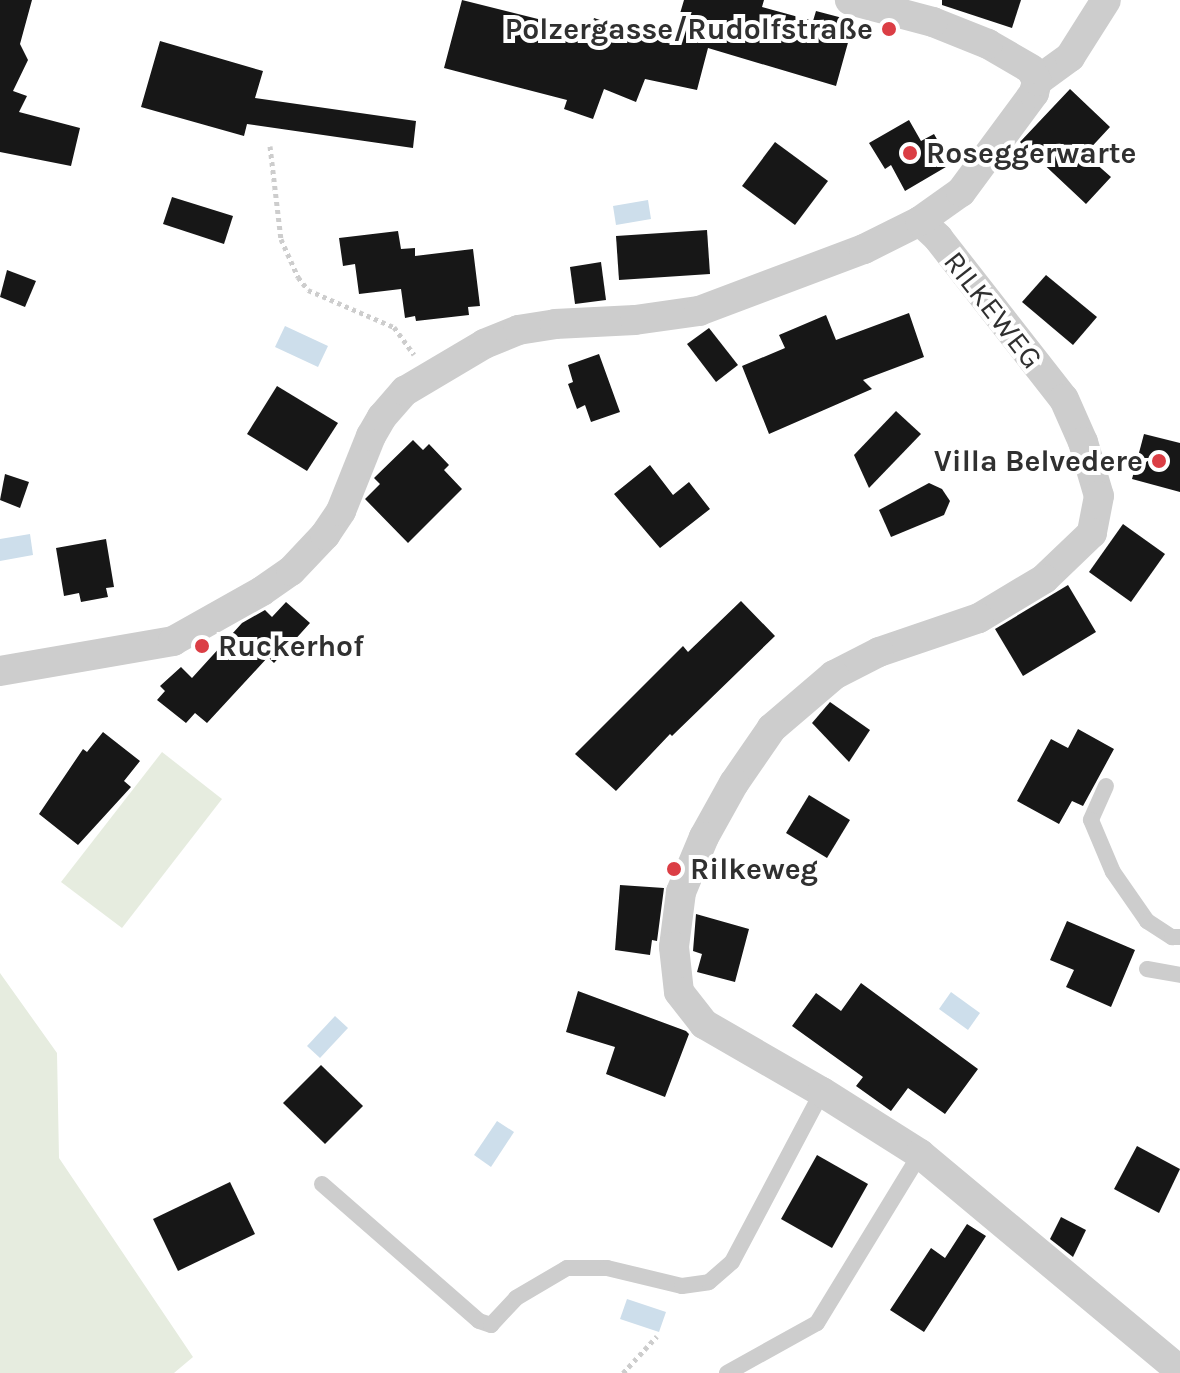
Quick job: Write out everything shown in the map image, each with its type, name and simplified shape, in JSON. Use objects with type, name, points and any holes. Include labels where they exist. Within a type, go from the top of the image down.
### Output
[{"type":"street","points":[[850,0],[933,22],[988,44],[1019,59],[1031,69],[1037,81]]},
{"type":"street","points":[[0,671],[173,641],[262,591],[300,563],[325,535],[341,511],[371,436],[405,391],[484,344],[518,330],[555,324],[664,317],[699,311],[808,272],[920,221],[961,192],[1034,93],[1037,81],[1070,57],[1106,0]]},
{"type":"street","name":"RILKEWEG","points":[[920,221],[938,238],[1064,399],[1083,442],[1099,496],[1092,533],[1044,579],[979,618],[879,652],[834,675],[772,728],[734,783],[704,837],[681,892],[674,947],[679,992],[704,1024],[822,1092],[920,1154],[1180,1371]]},
{"type":"lane","points":[[1106,786],[1091,820],[1113,872],[1147,921],[1172,937],[1180,937]]},
{"type":"lane","points":[[1147,969],[1180,975]]},
{"type":"lane","points":[[322,1184],[479,1321],[491,1325],[516,1298],[567,1268],[607,1268],[682,1286],[709,1282],[732,1262],[822,1092]]},
{"type":"lane","points":[[727,1373],[817,1323],[920,1154]]},
{"type":"path","points":[[270,146],[281,239],[298,277],[308,290],[394,327],[411,346],[418,367]]},
{"type":"path","points":[[623,1373],[657,1336]]},
{"type":"shaded area","points":[[162,752],[222,799],[122,928],[61,882]]},
{"type":"shaded area","points":[[0,973],[57,1053],[59,1158],[193,1357],[174,1373],[0,1373]]},
{"type":"water","points":[[648,200],[651,219],[616,225],[613,206]]},
{"type":"water","points":[[285,326],[328,346],[318,367],[275,347]]},
{"type":"water","points":[[30,534],[33,555],[0,561],[0,539]]},
{"type":"water","points":[[951,992],[980,1013],[968,1030],[939,1009]]},
{"type":"water","points":[[335,1016],[348,1028],[320,1058],[307,1046]]},
{"type":"water","points":[[497,1121],[514,1132],[491,1167],[474,1155]]},
{"type":"water","points":[[627,1299],[666,1312],[659,1332],[620,1319]]},
{"type":"building","points":[[0,0],[32,0],[20,44],[28,60],[13,91],[27,96],[19,112],[80,128],[71,166],[0,152]]},
{"type":"building","points":[[462,0],[590,32],[594,18],[671,44],[684,0],[764,0],[762,7],[813,21],[816,11],[854,21],[836,86],[708,48],[697,90],[645,79],[636,102],[604,89],[593,119],[564,109],[567,100],[444,68]]},
{"type":"building","points":[[942,0],[1021,0],[1012,28],[942,5]]},
{"type":"building","points":[[160,41],[263,71],[255,98],[416,121],[413,148],[247,124],[244,136],[141,107]]},
{"type":"building","points":[[1070,89],[1110,127],[1085,154],[1111,177],[1086,204],[1020,142]]},
{"type":"building","name":"Roseggerwarte","points":[[909,120],[921,141],[934,134],[951,164],[905,191],[891,165],[885,169],[869,143]]},
{"type":"building","points":[[775,142],[828,181],[795,225],[742,186]]},
{"type":"building","points":[[172,197],[233,216],[224,244],[163,224]]},
{"type":"building","points":[[707,230],[710,274],[619,280],[616,236]]},
{"type":"building","points":[[398,231],[401,249],[415,248],[415,256],[473,249],[480,306],[468,307],[469,315],[416,321],[415,316],[405,318],[401,289],[359,294],[355,264],[343,266],[339,238]]},
{"type":"building","points":[[601,262],[606,300],[575,304],[570,267]]},
{"type":"building","points":[[7,270],[36,281],[25,307],[0,297]]},
{"type":"building","points":[[1046,275],[1097,317],[1073,345],[1022,302]]},
{"type":"building","points":[[909,313],[924,357],[863,380],[872,389],[769,434],[742,366],[785,348],[779,335],[826,315],[836,340]]},
{"type":"building","points":[[709,328],[738,365],[716,382],[687,344]]},
{"type":"building","points":[[599,354],[620,412],[591,422],[585,405],[577,409],[568,384],[573,382],[568,365]]},
{"type":"building","points":[[277,386],[338,423],[307,471],[247,434]]},
{"type":"building","points":[[896,411],[921,434],[869,488],[854,455]]},
{"type":"building","name":"Villa Belvedere","points":[[1144,434],[1180,443],[1180,492],[1132,479]]},
{"type":"building","points":[[413,440],[423,450],[429,444],[449,465],[444,470],[462,489],[408,543],[365,499],[380,484],[374,478]]},
{"type":"building","points":[[650,465],[673,495],[689,482],[710,509],[660,548],[614,494]]},
{"type":"building","points":[[5,474],[29,482],[20,508],[0,500]]},
{"type":"building","points":[[929,483],[942,489],[950,501],[944,515],[891,537],[879,510]]},
{"type":"building","points":[[1123,524],[1165,554],[1131,602],[1089,572]]},
{"type":"building","points":[[106,539],[114,587],[106,588],[108,597],[81,602],[79,593],[64,596],[56,548]]},
{"type":"building","points":[[1068,585],[1096,632],[1023,676],[995,629]]},
{"type":"building","points":[[741,601],[775,636],[672,736],[670,734],[616,791],[575,754],[683,646],[688,652]]},
{"type":"building","points":[[286,602],[310,623],[274,663],[268,657],[207,723],[195,713],[186,723],[157,700],[165,691],[160,686],[181,667],[192,678],[242,623],[265,610],[272,617]]},
{"type":"building","points":[[830,702],[870,730],[849,762],[812,723]]},
{"type":"building","points":[[1078,729],[1114,749],[1083,806],[1072,801],[1059,824],[1017,801],[1051,739],[1068,748]]},
{"type":"building","points":[[103,732],[140,761],[124,781],[131,787],[78,845],[39,814],[83,749],[87,752]]},
{"type":"building","points":[[809,795],[850,820],[827,858],[786,833]]},
{"type":"building","points":[[620,885],[664,888],[657,941],[652,940],[650,955],[615,950]]},
{"type":"building","points":[[696,914],[749,929],[735,982],[697,972],[702,954],[693,951]]},
{"type":"building","points":[[1067,921],[1135,950],[1111,1007],[1066,987],[1074,970],[1050,960]]},
{"type":"building","points":[[861,983],[978,1069],[945,1114],[908,1088],[891,1111],[856,1086],[863,1077],[792,1026],[816,993],[841,1011]]},
{"type":"building","points":[[578,991],[689,1034],[665,1097],[606,1074],[615,1047],[566,1032]]},
{"type":"building","points":[[321,1065],[363,1106],[325,1144],[283,1103]]},
{"type":"building","points":[[1137,1146],[1180,1169],[1159,1213],[1114,1189]]},
{"type":"building","points":[[817,1155],[868,1184],[832,1248],[781,1219]]},
{"type":"building","points":[[230,1182],[255,1234],[178,1271],[153,1219]]},
{"type":"building","points":[[1061,1217],[1086,1230],[1073,1257],[1050,1239]]},
{"type":"building","points":[[967,1224],[986,1236],[924,1332],[890,1310],[931,1248],[945,1258]]},
{"type":"place","name":"Polzergasse/Rudolfstraße","points":[[889,29]]},
{"type":"place","name":"Roseggerwarte","points":[[910,153]]},
{"type":"place","name":"Villa Belvedere","points":[[1159,461]]},
{"type":"place","name":"Ruckerhof","points":[[202,646]]},
{"type":"place","name":"Rilkeweg","points":[[674,869]]}]
